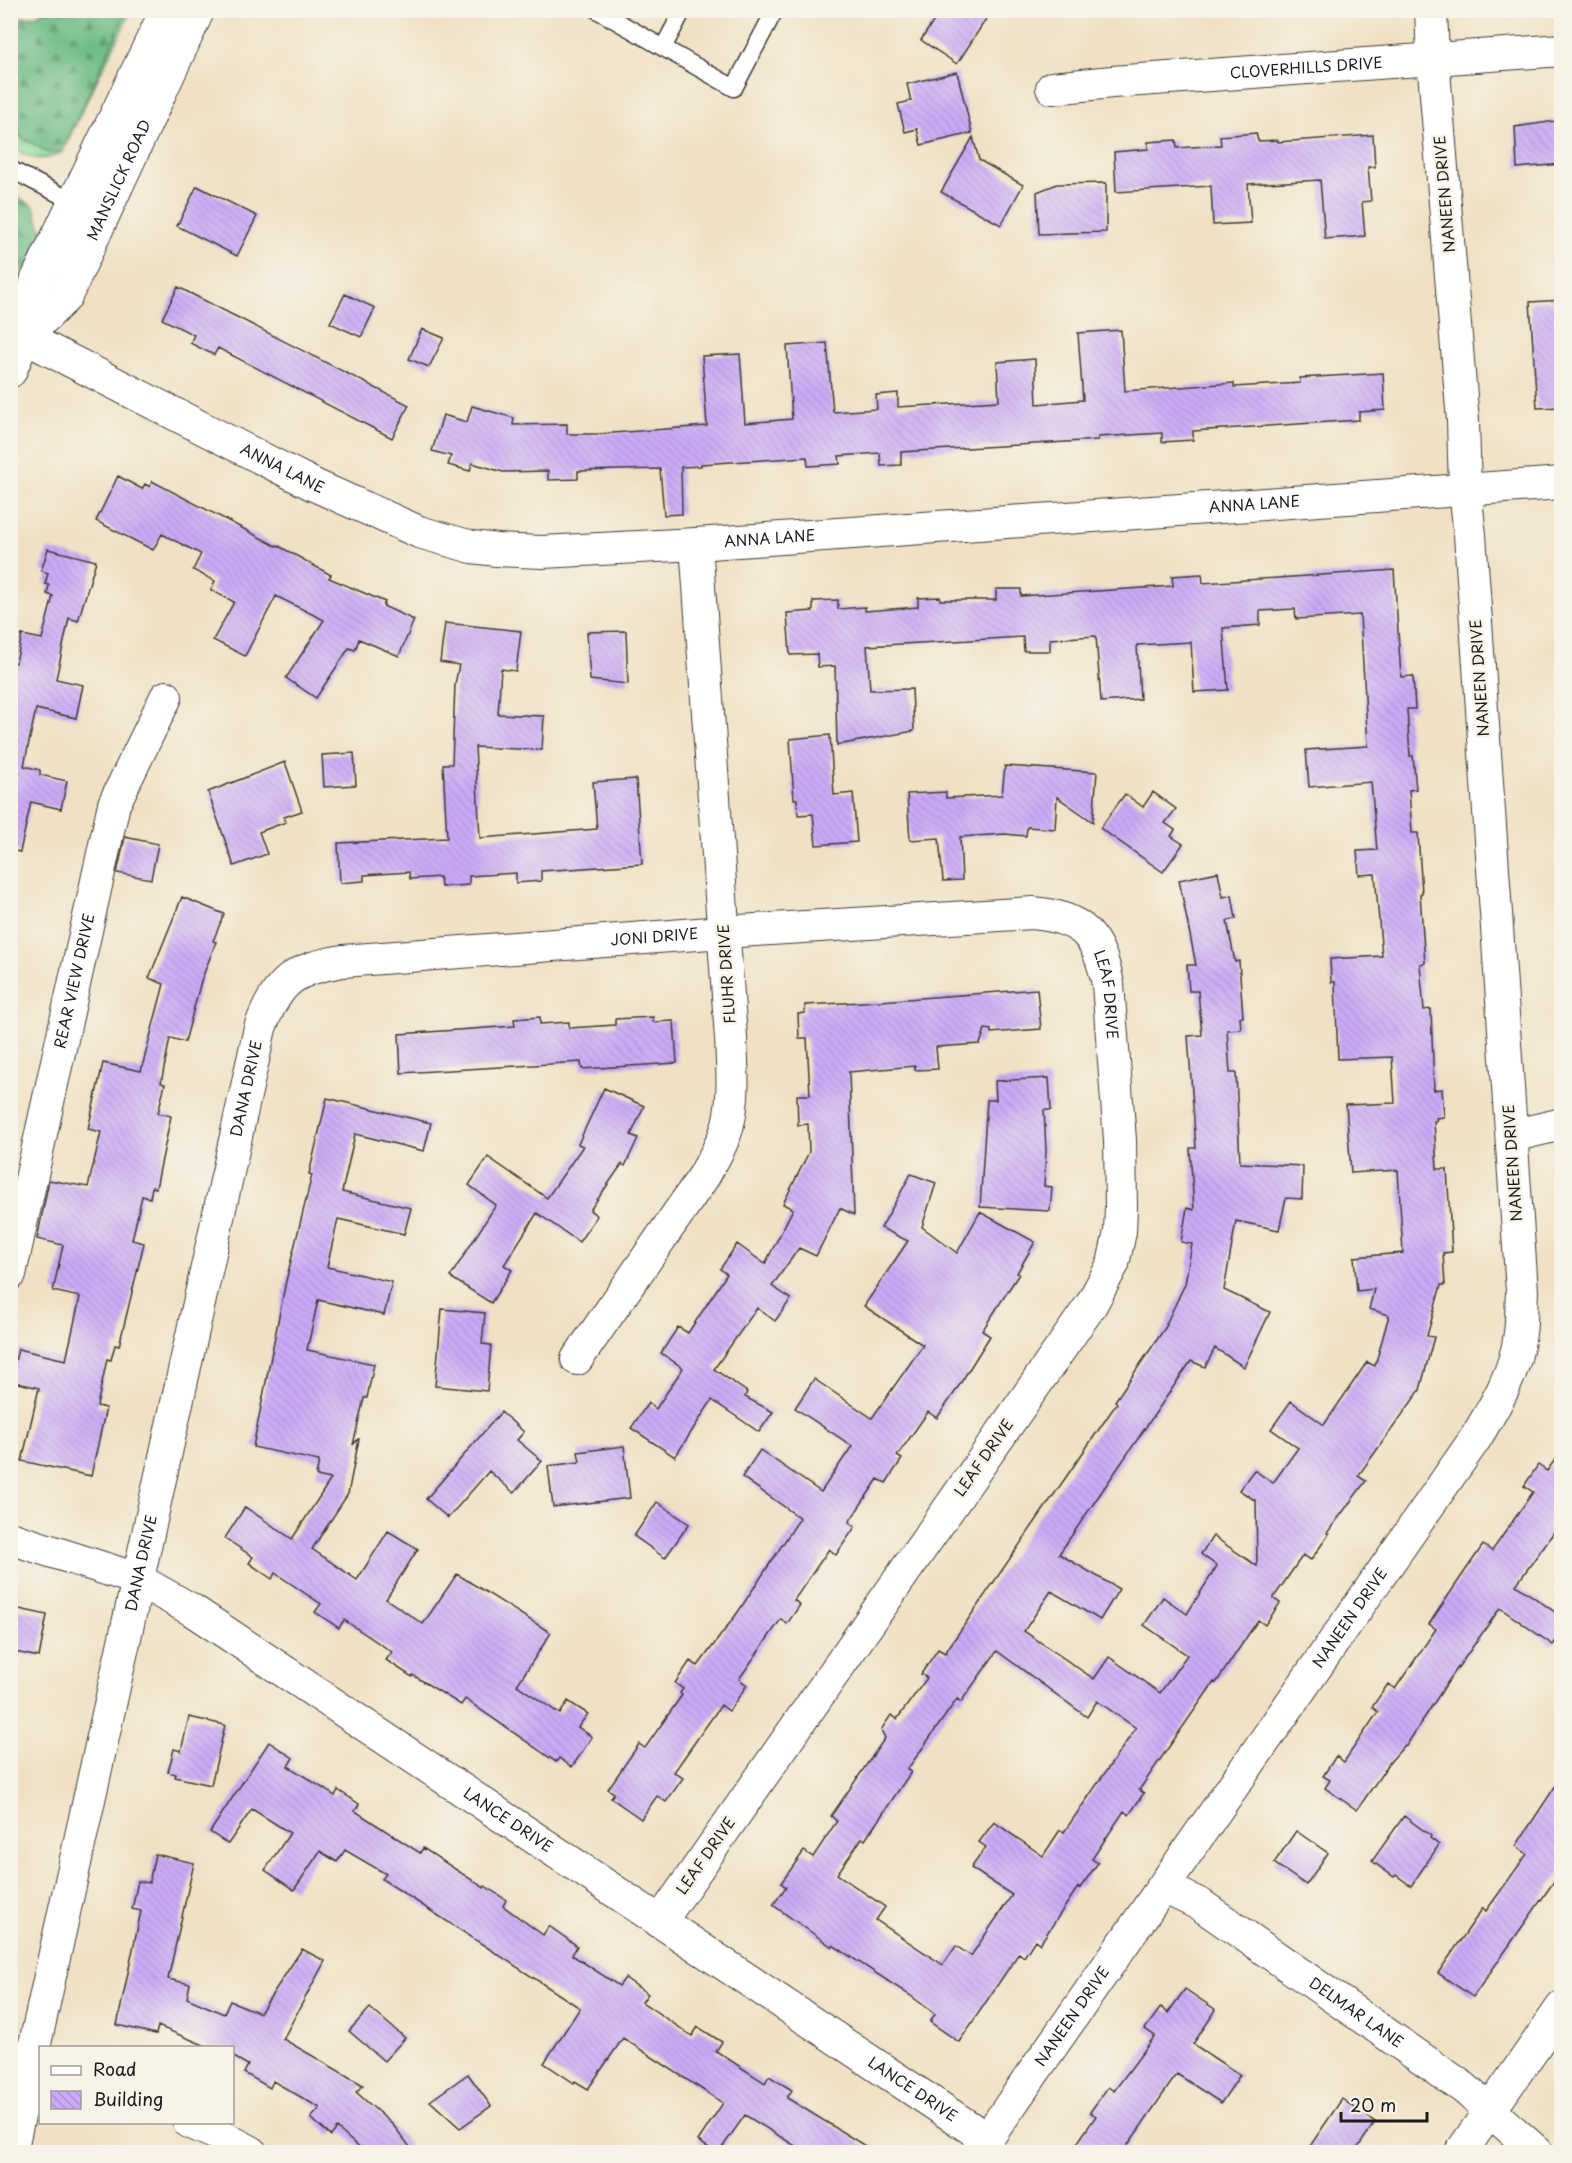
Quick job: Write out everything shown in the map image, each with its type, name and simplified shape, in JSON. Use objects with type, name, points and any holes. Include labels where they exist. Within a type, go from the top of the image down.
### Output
[{"type":"main road","name":"MANSLICK ROAD","points":[[10,371],[17,332],[37,280],[167,10]]},
{"type":"main road","name":"MANSLICK ROAD","points":[[17,332],[65,297],[198,10]]},
{"type":"street","name":"NANEEN DRIVE","points":[[983,2146],[1475,1439],[1497,1403],[1515,1360],[1521,1333],[1521,1291],[1512,1136],[1465,490],[1463,421],[1431,10]]},
{"type":"street","name":"CLOVERHILLS DRIVE","points":[[1052,88],[1562,50]]},
{"type":"street","name":"ANNA LANE","points":[[17,332],[314,485],[419,532],[472,548],[542,552],[696,544],[1562,483]]},
{"type":"street","name":"FLUHR DRIVE","points":[[577,1359],[704,1176],[718,1152],[728,1124],[732,1092],[731,1038],[696,544]]},
{"type":"street","name":"REAR VIEW DRIVE","points":[[10,1274],[114,804],[166,697]]},
{"type":"street","name":"JONI DRIVE","points":[[288,981],[306,969],[343,961],[723,932],[1033,913],[1057,915],[1072,922],[1090,936]]},
{"type":"street","name":"LEAF DRIVE","points":[[660,1922],[1091,1305],[1113,1264],[1121,1215],[1120,1140],[1108,984],[1103,960],[1090,936]]},
{"type":"street","name":"DANA DRIVE","points":[[41,2046],[137,1579],[261,1028],[269,1004],[279,989],[288,981]]},
{"type":"street","points":[[1512,1136],[1562,1124]]},
{"type":"street","name":"LANCE DRIVE","points":[[10,1538],[137,1579],[192,1610],[660,1922],[983,2146]]},
{"type":"street","name":"DELMAR LANE","points":[[1164,1887],[1201,1905],[1454,2081],[1537,2152]]},
{"type":"street","points":[[1461,2152],[1562,2007]]},
{"type":"street","name":"DANA DRIVE","points":[[10,2152],[33,2084],[39,2055]]},
{"type":"street","points":[[194,2124],[251,2152]]},
{"type":"lane","points":[[597,10],[734,88],[775,10]]},
{"type":"lane","points":[[663,48],[683,10]]},
{"type":"lane","points":[[10,169],[74,202]]},
{"type":"green space","points":[[42,11],[124,11],[125,15],[62,152],[48,153],[11,130],[11,19],[36,16]]},
{"type":"green space","points":[[124,11],[131,11],[62,152],[125,15]]},
{"type":"green space","points":[[10,130],[27,141],[62,152],[48,158],[30,157],[11,147]]},
{"type":"green space","points":[[10,192],[34,207],[43,234],[30,269],[11,272]]},
{"type":"building","points":[[941,10],[992,10],[957,64],[921,40]]},
{"type":"building","points":[[957,72],[972,133],[921,145],[917,129],[905,132],[898,104],[911,101],[907,84]]},
{"type":"building","points":[[1562,120],[1562,164],[1517,168],[1515,127]]},
{"type":"building","points":[[1256,133],[1258,141],[1278,140],[1278,142],[1373,135],[1375,167],[1368,167],[1371,201],[1362,202],[1365,236],[1325,239],[1320,180],[1248,184],[1251,223],[1213,225],[1211,186],[1116,192],[1114,152],[1148,149],[1148,142],[1176,140],[1177,148],[1221,145],[1220,136]]},
{"type":"building","points":[[973,137],[979,160],[1023,185],[1001,225],[941,192]]},
{"type":"building","points":[[1106,183],[1106,232],[1039,234],[1037,192],[1057,184]]},
{"type":"building","points":[[197,186],[257,216],[237,256],[177,226]]},
{"type":"building","points":[[178,287],[409,405],[392,438],[218,348],[214,355],[190,343],[194,335],[162,319]]},
{"type":"building","points":[[345,294],[375,308],[361,337],[330,323]]},
{"type":"building","points":[[1562,300],[1562,407],[1537,408],[1530,302]]},
{"type":"building","points":[[422,329],[444,338],[429,367],[409,359]]},
{"type":"building","points":[[1121,330],[1125,391],[1234,383],[1234,387],[1300,383],[1300,378],[1383,373],[1385,410],[1359,412],[1359,420],[1193,431],[1193,440],[1162,442],[1162,433],[1098,437],[1098,440],[901,452],[901,465],[881,466],[880,453],[839,456],[840,464],[808,466],[807,457],[701,464],[701,466],[681,467],[682,514],[664,515],[660,469],[578,471],[578,479],[548,480],[548,471],[503,472],[472,463],[470,471],[448,465],[451,456],[432,451],[443,415],[467,422],[472,406],[514,418],[513,425],[567,424],[567,434],[599,434],[707,426],[702,356],[740,354],[745,423],[792,419],[787,346],[827,343],[833,412],[877,409],[876,395],[898,393],[898,407],[999,401],[997,362],[1035,359],[1037,404],[1083,400],[1078,333]]},
{"type":"building","points":[[118,476],[142,489],[145,484],[150,487],[152,481],[277,545],[331,575],[329,578],[385,602],[383,606],[414,620],[399,656],[359,639],[355,650],[349,648],[316,698],[286,678],[324,620],[276,596],[245,656],[213,640],[234,602],[211,590],[215,581],[193,570],[201,554],[162,534],[153,550],[96,521]]},
{"type":"building","points":[[48,549],[96,561],[78,621],[69,618],[56,679],[83,685],[76,718],[36,709],[24,766],[40,770],[40,775],[67,781],[61,809],[31,802],[20,852],[10,850],[10,662],[16,663],[22,635],[42,639],[53,596],[47,594],[49,585],[45,584],[48,573],[41,571]]},
{"type":"building","points":[[1394,570],[1401,677],[1413,676],[1415,709],[1407,709],[1410,756],[1413,756],[1416,789],[1409,790],[1412,833],[1418,833],[1422,893],[1420,894],[1425,963],[1420,964],[1424,1010],[1431,1009],[1434,1090],[1442,1089],[1444,1117],[1436,1118],[1437,1121],[1434,1121],[1437,1169],[1447,1169],[1452,1252],[1443,1253],[1445,1285],[1441,1285],[1427,1336],[1434,1337],[1420,1390],[1358,1476],[1366,1481],[1327,1533],[1329,1534],[1311,1560],[1303,1555],[1274,1597],[1280,1603],[1265,1625],[1258,1620],[1216,1683],[1214,1682],[1139,1790],[1144,1793],[1129,1815],[1124,1811],[1092,1859],[1098,1863],[1080,1888],[1078,1887],[1040,1944],[1035,1940],[1024,1957],[1019,1953],[959,2042],[930,2022],[935,2014],[911,1996],[833,1945],[832,1947],[773,1905],[786,1887],[781,1883],[804,1851],[813,1857],[837,1821],[831,1816],[885,1738],[881,1730],[891,1715],[897,1719],[927,1678],[921,1674],[938,1649],[945,1653],[1117,1403],[1115,1401],[1167,1325],[1185,1284],[1192,1244],[1181,1242],[1187,1208],[1194,1210],[1190,1148],[1196,1148],[1188,1036],[1202,1035],[1198,991],[1189,991],[1187,965],[1196,965],[1179,880],[1218,872],[1223,897],[1232,895],[1236,919],[1227,921],[1235,962],[1239,961],[1243,1017],[1240,1017],[1241,1029],[1227,1030],[1230,1073],[1236,1073],[1240,1163],[1303,1166],[1302,1199],[1286,1198],[1279,1230],[1236,1221],[1224,1290],[1270,1312],[1244,1367],[1215,1348],[1205,1367],[1191,1361],[1059,1554],[1119,1589],[1100,1620],[1051,1591],[1024,1631],[1094,1679],[1109,1657],[1160,1693],[1187,1655],[1144,1625],[1163,1597],[1187,1614],[1217,1566],[1201,1554],[1213,1536],[1257,1566],[1256,1501],[1239,1490],[1254,1470],[1273,1483],[1298,1448],[1271,1429],[1291,1401],[1324,1425],[1367,1362],[1375,1366],[1389,1315],[1369,1309],[1374,1289],[1357,1291],[1354,1257],[1403,1253],[1398,1170],[1351,1173],[1346,1105],[1395,1103],[1392,1057],[1338,1059],[1335,982],[1331,982],[1330,959],[1382,956],[1375,874],[1359,875],[1357,851],[1377,850],[1371,782],[1309,787],[1306,750],[1368,746],[1360,615],[1296,619],[1295,609],[1260,611],[1260,625],[1223,628],[1228,690],[1194,692],[1191,642],[1137,645],[1140,699],[1101,702],[1096,636],[1050,639],[1050,651],[1024,651],[1023,637],[867,646],[870,690],[912,689],[914,731],[837,745],[835,666],[818,667],[817,654],[790,655],[787,613],[813,611],[813,601],[838,600],[838,609],[865,607],[865,611],[918,607],[918,598],[996,600],[996,589],[1021,589],[1021,596],[1173,586],[1172,576],[1202,574],[1203,583]],"holes":[[[997,1651],[1087,1717],[1097,1701],[1136,1728],[1064,1832],[1060,1830],[1043,1856],[994,1822],[979,1842],[986,1847],[971,1868],[1012,1895],[971,1956],[956,1946],[943,1965],[876,1920],[885,1907],[837,1874],[862,1838],[865,1840],[911,1772],[907,1770],[957,1699],[961,1702]]]},
{"type":"building","points":[[445,623],[521,631],[516,671],[501,669],[498,714],[544,716],[542,750],[475,747],[480,838],[597,829],[593,782],[636,779],[642,864],[541,871],[541,881],[516,883],[516,873],[469,876],[469,885],[441,887],[440,877],[410,879],[409,872],[364,875],[364,881],[340,883],[338,843],[447,838],[443,764],[452,764],[455,684],[459,665],[440,662]]},
{"type":"building","points":[[626,631],[628,684],[590,680],[587,632]]},
{"type":"building","points":[[830,735],[834,795],[853,793],[857,842],[816,845],[813,814],[798,815],[797,799],[794,799],[790,739]]},
{"type":"building","points":[[354,753],[356,785],[324,787],[322,755]]},
{"type":"building","points":[[285,762],[302,811],[284,817],[286,822],[259,832],[267,854],[234,866],[208,792]]},
{"type":"building","points":[[1005,766],[1097,772],[1093,822],[1057,797],[1055,829],[1027,827],[1026,836],[1005,834],[960,837],[962,880],[943,881],[939,838],[910,840],[907,794],[946,792],[946,798],[1002,795]]},
{"type":"building","points":[[1153,792],[1176,809],[1165,823],[1175,830],[1171,836],[1183,844],[1163,872],[1100,828],[1125,794],[1143,807]]},
{"type":"building","points":[[125,837],[158,844],[151,879],[117,873]]},
{"type":"building","points":[[182,897],[224,914],[213,941],[216,942],[201,981],[185,1042],[170,1038],[161,1083],[165,1084],[158,1113],[171,1116],[156,1188],[152,1187],[150,1198],[142,1196],[132,1240],[144,1243],[119,1346],[115,1345],[111,1360],[107,1359],[97,1406],[106,1408],[91,1476],[22,1461],[39,1388],[10,1381],[18,1349],[66,1360],[80,1297],[53,1291],[63,1245],[37,1239],[49,1180],[88,1187],[101,1132],[88,1129],[103,1063],[141,1071],[164,984],[149,978]]},
{"type":"building","points":[[1037,989],[1041,1029],[991,1033],[991,1030],[985,1029],[980,1044],[936,1047],[938,1069],[915,1070],[915,1066],[849,1072],[854,1215],[840,1208],[816,1256],[799,1248],[772,1286],[791,1299],[775,1321],[757,1308],[714,1369],[747,1392],[745,1397],[773,1412],[759,1432],[712,1400],[675,1457],[631,1428],[648,1403],[656,1409],[683,1368],[661,1353],[678,1327],[688,1333],[727,1274],[720,1269],[737,1244],[765,1264],[793,1209],[783,1204],[809,1152],[808,1124],[798,1125],[797,1095],[810,1095],[807,1038],[799,1038],[798,1014],[805,1013],[805,1005]]},
{"type":"building","points":[[540,1017],[540,1024],[569,1022],[569,1028],[615,1025],[615,1019],[653,1017],[653,1022],[674,1021],[677,1063],[582,1069],[581,1062],[401,1073],[399,1034],[515,1026],[514,1019]]},
{"type":"building","points":[[1049,1078],[1051,1110],[1044,1110],[1046,1150],[1044,1186],[1052,1187],[1050,1211],[980,1207],[987,1100],[996,1100],[995,1081]]},
{"type":"building","points":[[604,1088],[644,1106],[631,1135],[638,1138],[625,1166],[622,1164],[590,1210],[597,1216],[579,1242],[537,1213],[504,1265],[512,1270],[491,1303],[450,1277],[496,1205],[469,1185],[488,1157],[547,1198],[583,1146],[578,1144]]},
{"type":"building","points":[[327,1098],[431,1123],[424,1151],[355,1134],[342,1192],[411,1208],[404,1234],[338,1219],[327,1267],[392,1282],[384,1315],[318,1300],[307,1350],[374,1364],[353,1445],[359,1439],[348,1494],[312,1549],[357,1580],[388,1531],[418,1549],[386,1599],[423,1624],[457,1574],[551,1633],[517,1685],[560,1714],[568,1701],[588,1714],[578,1727],[592,1737],[572,1767],[559,1758],[556,1762],[465,1699],[461,1705],[386,1660],[392,1652],[344,1620],[339,1628],[315,1612],[321,1604],[275,1573],[272,1579],[249,1563],[253,1557],[225,1538],[245,1507],[292,1539],[331,1479],[316,1476],[319,1461],[253,1447],[286,1281],[312,1175],[309,1174]]},
{"type":"building","points":[[911,1174],[936,1183],[922,1227],[957,1253],[980,1212],[1035,1242],[1017,1273],[1019,1274],[982,1331],[990,1336],[955,1392],[937,1418],[928,1412],[897,1456],[902,1459],[886,1483],[878,1479],[849,1522],[855,1527],[836,1555],[829,1549],[794,1600],[800,1605],[787,1624],[781,1619],[739,1679],[747,1685],[729,1711],[721,1705],[674,1772],[683,1778],[666,1802],[657,1796],[641,1819],[611,1798],[614,1793],[608,1789],[639,1744],[645,1748],[682,1695],[680,1693],[683,1689],[675,1683],[690,1661],[698,1666],[738,1612],[800,1518],[742,1477],[760,1450],[821,1492],[852,1446],[795,1408],[814,1379],[872,1418],[923,1345],[864,1306],[908,1241],[881,1228]]},
{"type":"building","points":[[442,1309],[485,1313],[482,1344],[491,1345],[487,1391],[435,1386]]},
{"type":"building","points":[[501,1412],[524,1432],[517,1440],[542,1461],[514,1493],[489,1471],[448,1518],[426,1499]]},
{"type":"building","points":[[624,1446],[630,1498],[553,1507],[548,1466],[580,1462],[578,1452]]},
{"type":"building","points":[[1562,1450],[1562,1521],[1516,1585],[1562,1617],[1562,1632],[1553,1645],[1500,1608],[1406,1746],[1390,1762],[1357,1810],[1325,1788],[1330,1780],[1323,1776],[1336,1756],[1344,1762],[1378,1712],[1372,1707],[1388,1684],[1395,1689],[1436,1629],[1429,1624],[1483,1545],[1492,1551],[1533,1492],[1524,1486],[1538,1465],[1547,1471]]},
{"type":"building","points":[[657,1502],[689,1524],[665,1558],[634,1536]]},
{"type":"building","points":[[10,1607],[47,1615],[39,1657],[10,1651]]},
{"type":"building","points":[[189,1717],[225,1725],[211,1785],[175,1777],[176,1774],[168,1772],[174,1749],[181,1751]]},
{"type":"building","points":[[269,1742],[293,1758],[288,1766],[335,1796],[338,1790],[359,1804],[355,1811],[420,1853],[423,1848],[484,1888],[485,1886],[506,1900],[503,1906],[543,1935],[549,1926],[577,1946],[572,1955],[619,1986],[625,1978],[648,1994],[642,2002],[692,2036],[698,2027],[722,2042],[716,2051],[765,2083],[769,2076],[792,2090],[787,2098],[875,2152],[805,2152],[745,2115],[719,2152],[715,2152],[698,2141],[723,2103],[623,2038],[588,2089],[575,2081],[574,2083],[544,2063],[580,2008],[382,1879],[386,1874],[345,1850],[337,1862],[320,1851],[294,1890],[265,1870],[290,1833],[252,1809],[228,1844],[210,1832]]},
{"type":"building","points":[[1562,1776],[1562,1870],[1473,1997],[1438,1973],[1483,1908],[1486,1911],[1527,1854],[1516,1846]]},
{"type":"building","points":[[1404,1816],[1431,1836],[1430,1838],[1439,1845],[1411,1886],[1372,1861]]},
{"type":"building","points":[[1296,1831],[1328,1853],[1306,1885],[1274,1863]]},
{"type":"building","points":[[155,1854],[194,1863],[168,1979],[190,1984],[187,1998],[224,2014],[230,2001],[260,2013],[302,1949],[325,1961],[283,2039],[363,2085],[356,2092],[393,2125],[414,2152],[364,2152],[337,2128],[331,2136],[311,2118],[320,2108],[273,2081],[270,2088],[244,2073],[248,2065],[234,2057],[234,2046],[206,2046],[158,2026],[156,2034],[117,2025],[141,1911],[132,1909],[138,1881],[149,1883]]},
{"type":"building","points":[[1185,1989],[1216,2010],[1193,2044],[1240,2075],[1221,2103],[1177,2074],[1123,2152],[1071,2152],[1096,2116],[1090,2112],[1108,2087],[1114,2091],[1155,2036],[1145,2029],[1161,2007],[1168,2013]]},
{"type":"building","points":[[370,2008],[405,2038],[384,2061],[349,2031]]},
{"type":"building","points":[[468,2074],[491,2106],[460,2128],[430,2101]]},
{"type":"building","points":[[1342,2099],[1375,2122],[1355,2152],[1306,2152]]}]
